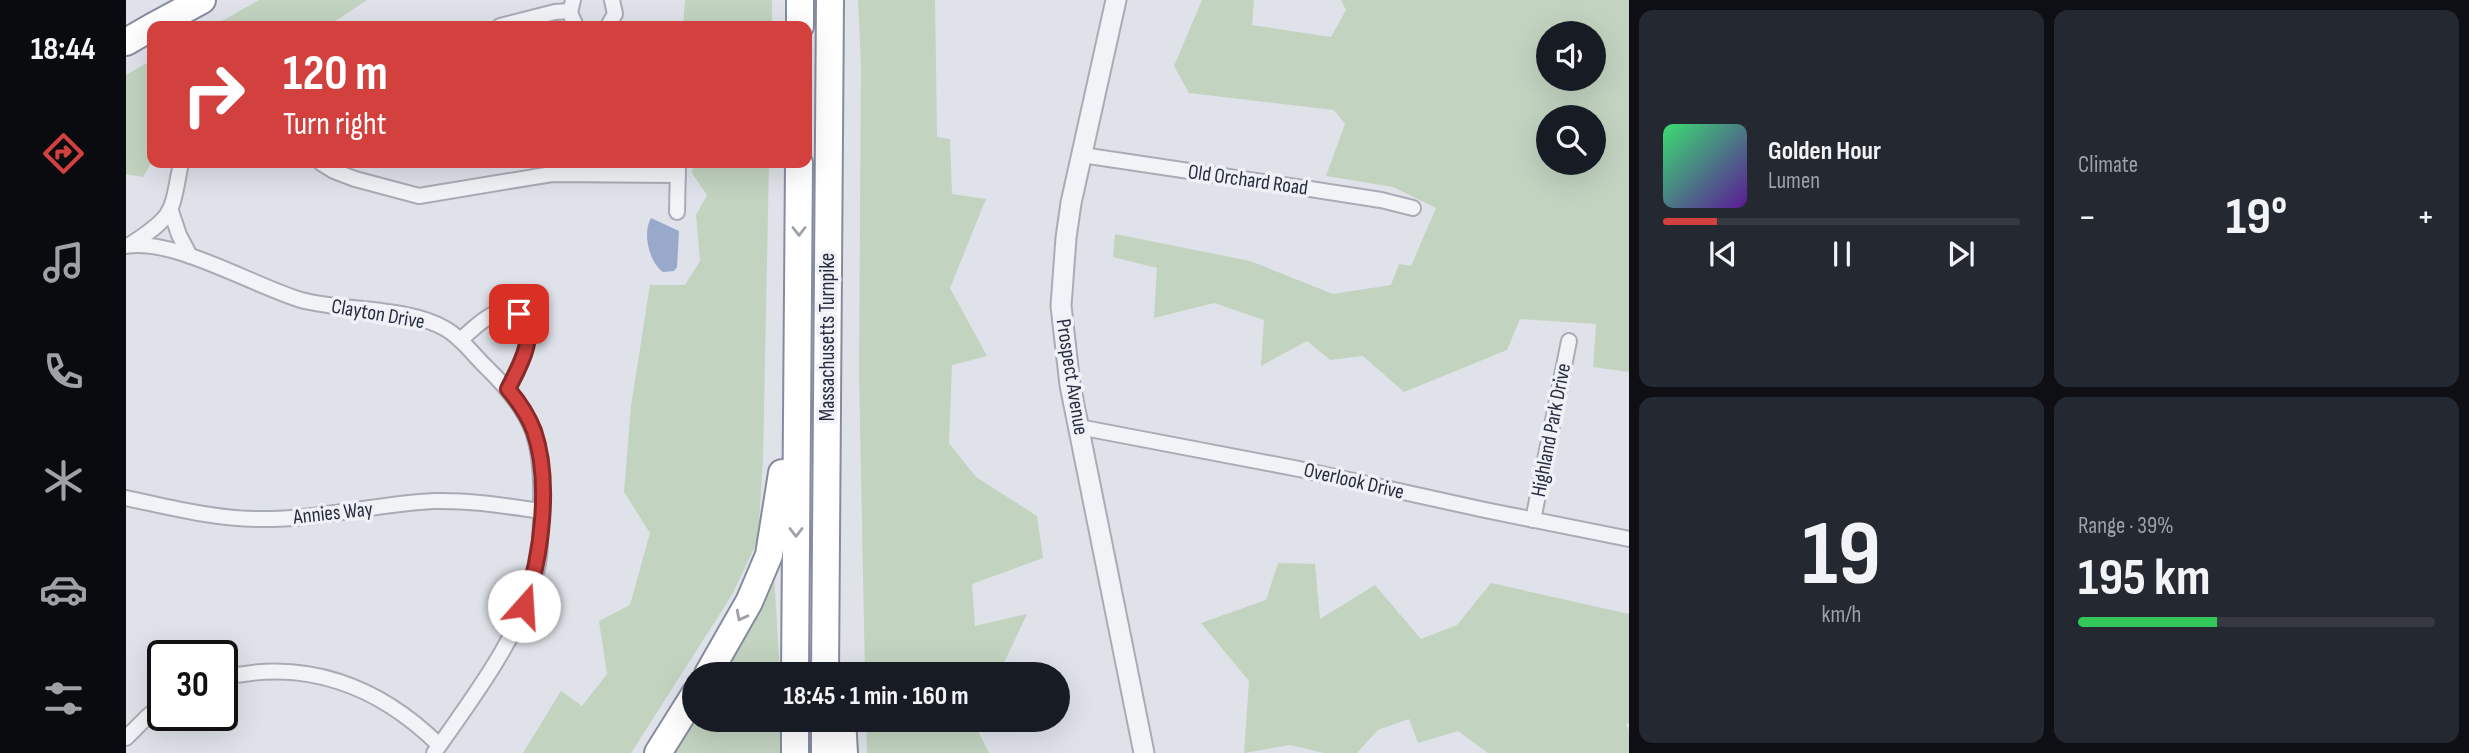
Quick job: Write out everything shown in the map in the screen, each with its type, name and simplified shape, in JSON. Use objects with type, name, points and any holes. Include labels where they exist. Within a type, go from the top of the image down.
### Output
[{"type":"highway","points":[[164,21],[202,0]]},
{"type":"highway","points":[[800,0],[800,21]]},
{"type":"highway","points":[[830,11],[837,97],[838,157],[836,276],[840,662]]},
{"type":"highway","name":"Massachusetts Turnpike","points":[[825,662],[830,11]]},
{"type":"highway","points":[[126,42],[147,30]]},
{"type":"highway","name":"Massachusetts Turnpike","points":[[795,662],[799,168]]},
{"type":"highway","points":[[715,662],[749,602],[769,555],[778,512],[798,311]]},
{"type":"highway","points":[[658,753],[682,715]]},
{"type":"highway","points":[[795,732],[795,753]]},
{"type":"highway","points":[[825,732],[825,753]]},
{"type":"highway","points":[[843,732],[844,753]]},
{"type":"street","points":[[611,21],[615,14],[612,0]]},
{"type":"street","name":"Prospect Avenue","points":[[1116,0],[1066,238],[1061,306],[1066,362],[1144,753]]},
{"type":"street","points":[[520,21],[571,6]]},
{"type":"street","name":"Old Orchard Road","points":[[1082,155],[1310,188],[1413,208]]},
{"type":"street","points":[[128,245],[158,226],[171,211],[180,168]]},
{"type":"street","points":[[329,168],[355,179],[419,196],[552,174],[678,169],[677,212]]},
{"type":"street","points":[[171,211],[190,256]]},
{"type":"street","name":"Clayton Drive","points":[[128,245],[158,247],[190,256],[289,296],[330,306],[418,319],[446,329],[508,389],[528,418],[537,440],[541,472],[538,562],[524,606],[502,651],[437,749]]},
{"type":"street","points":[[460,340],[488,317],[500,311],[512,311],[522,316],[528,328],[528,338],[508,389]]},
{"type":"street","name":"Highland Park Drive","points":[[1533,520],[1569,341]]},
{"type":"street","name":"Overlook Drive","points":[[1079,427],[1299,468],[1629,539]]},
{"type":"street","name":"Annies Way","points":[[126,498],[198,513],[255,519],[329,515],[436,501],[481,503],[541,511]]},
{"type":"street","points":[[238,675],[288,671],[330,678],[401,712],[437,749]]},
{"type":"street","points":[[126,738],[147,717]]},
{"type":"green space","points":[[259,0],[367,0],[336,21],[222,21]]},
{"type":"green space","points":[[685,0],[772,0],[772,21],[683,21]]},
{"type":"green space","points":[[858,0],[935,0],[937,137],[950,139],[952,194],[986,199],[950,288],[987,356],[952,365],[949,443],[976,477],[1037,516],[1043,558],[972,584],[975,626],[1027,614],[1004,662],[865,662],[859,373],[861,65]]},
{"type":"green space","points":[[1202,0],[1254,0],[1252,25],[1331,37],[1346,10],[1341,0],[1629,0],[1629,372],[1593,367],[1596,324],[1520,319],[1507,350],[1404,392],[1363,356],[1330,360],[1307,341],[1261,366],[1264,320],[1214,303],[1154,318],[1157,268],[1113,257],[1115,234],[1250,261],[1333,294],[1391,285],[1399,264],[1411,266],[1436,208],[1393,187],[1326,176],[1345,124],[1334,110],[1189,93],[1174,66]]},
{"type":"green space","points":[[147,63],[148,168],[143,177],[126,174],[126,75]]},
{"type":"green space","points":[[692,168],[769,168],[763,459],[758,540],[732,595],[689,662],[682,662],[682,673],[631,753],[523,753],[561,691],[582,706],[607,674],[599,621],[630,605],[650,533],[624,492],[631,406],[650,285],[685,285],[700,261],[696,215],[707,195],[692,173]]},
{"type":"green space","points":[[1278,563],[1315,564],[1320,619],[1375,585],[1421,639],[1457,625],[1491,583],[1629,614],[1629,723],[1626,725],[1629,730],[1629,753],[1488,753],[1458,731],[1418,743],[1409,719],[1378,730],[1357,753],[1324,753],[1290,745],[1244,753],[1249,681],[1201,623],[1266,600]]},
{"type":"green space","points":[[774,576],[779,662],[724,662]]},
{"type":"green space","points":[[682,731],[780,732],[780,753],[668,753]]},
{"type":"green space","points":[[866,732],[978,732],[989,753],[867,753]]},
{"type":"water","points":[[651,218],[679,231],[677,267],[674,271],[663,272],[654,261],[647,239]]},
{"type":"route","points":[[519,314],[525,319],[529,333],[519,366],[508,389],[522,407],[533,429],[542,481],[538,562],[524,606]]}]
